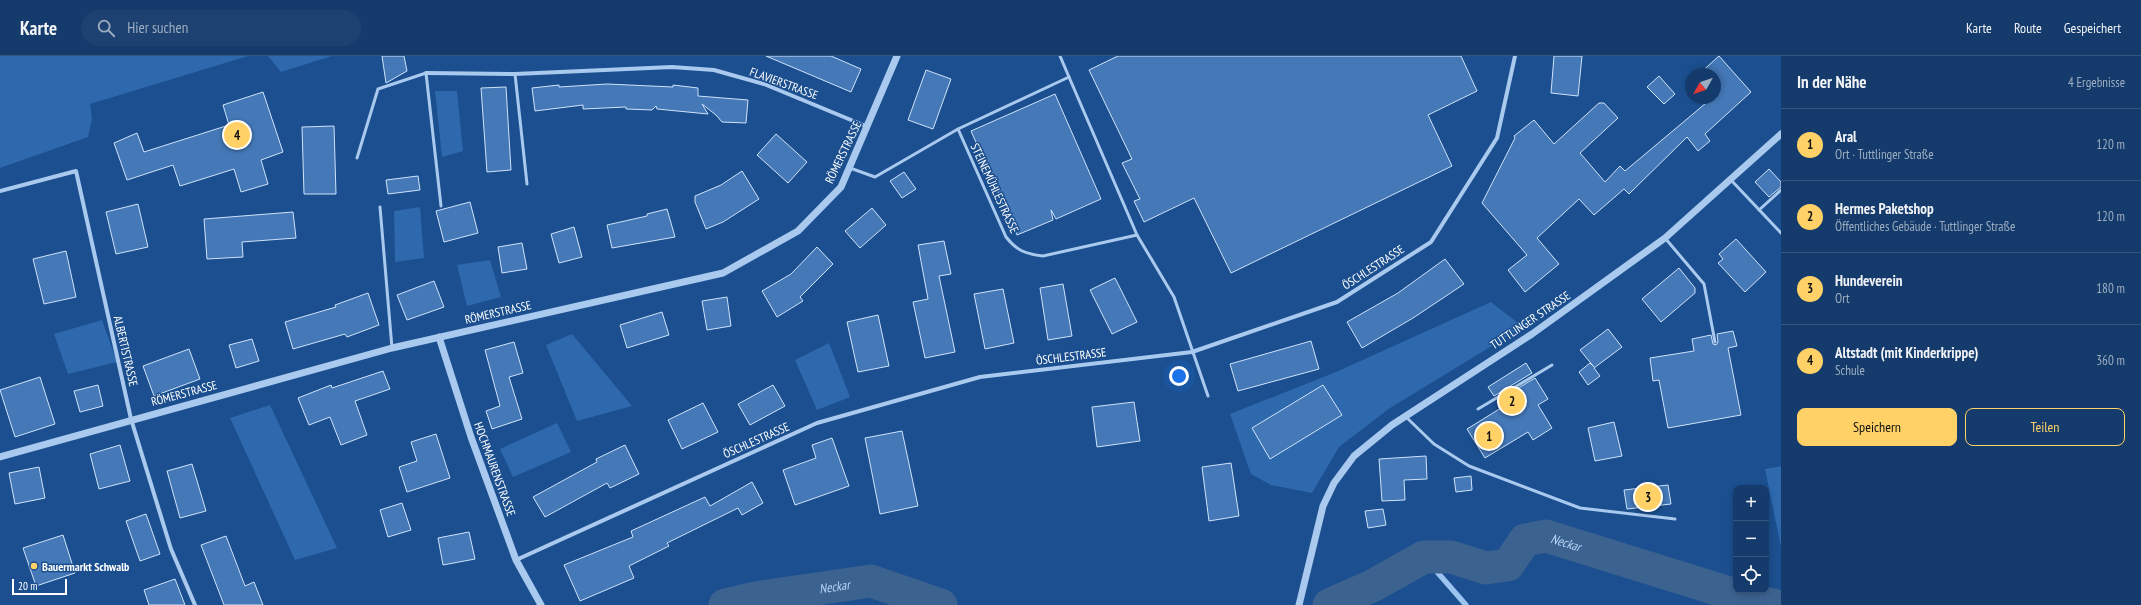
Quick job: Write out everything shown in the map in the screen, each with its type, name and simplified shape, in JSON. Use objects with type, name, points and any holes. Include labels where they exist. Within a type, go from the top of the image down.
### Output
[{"type":"street","name":"RÖMERSTRASSE","points":[[0,457],[131,419],[392,348],[723,274],[798,231],[841,187],[868,127],[897,56]]},
{"type":"street","name":"ÖSCHLESTRASSE","points":[[516,560],[817,423],[980,377],[1192,352],[1337,302],[1431,242],[1497,138],[1515,56]]},
{"type":"street","name":"FLAVIERSTRASSE","points":[[426,72],[514,74],[672,67],[714,70],[764,84],[868,127]]},
{"type":"street","name":"TUTTLINGER STRASSE","points":[[1299,605],[1323,506],[1334,483],[1354,456],[1405,416],[1532,334],[1665,238],[1781,135]]},
{"type":"street","name":"ALBERTISTRASSE","points":[[0,191],[76,171],[131,419],[171,549],[195,605]]},
{"type":"street","name":"HOCHMAURENSTRASSE","points":[[439,337],[471,437],[516,560],[541,605]]},
{"type":"lane","points":[[1060,56],[1137,235],[1174,297],[1208,396]]},
{"type":"lane","points":[[357,158],[378,89],[426,72],[441,206]]},
{"type":"lane","points":[[514,74],[527,184]]},
{"type":"lane","points":[[850,168],[875,177],[958,129],[1069,77]]},
{"type":"lane","name":"STEINEMÜHLESTRASSE","points":[[958,129],[1006,237],[1015,248],[1028,254],[1043,256],[1137,235]]},
{"type":"lane","points":[[1731,180],[1781,233]]},
{"type":"lane","points":[[1759,210],[1781,190]]},
{"type":"lane","points":[[380,207],[392,348]]},
{"type":"lane","points":[[1665,238],[1704,284],[1716,342]]},
{"type":"lane","points":[[1478,408],[1552,365]]},
{"type":"lane","points":[[1405,416],[1434,444],[1469,466],[1580,508],[1676,519]]},
{"type":"shaded area","points":[[0,56],[248,56],[90,104],[92,119],[88,137],[0,168]]},
{"type":"shaded area","points":[[268,56],[332,56],[281,72]]},
{"type":"shaded area","points":[[435,91],[457,91],[463,151],[442,157]]},
{"type":"shaded area","points":[[420,207],[424,258],[395,262],[394,211]]},
{"type":"shaded area","points":[[490,260],[501,297],[467,306],[457,265]]},
{"type":"shaded area","points":[[1491,302],[1523,327],[1390,408],[1339,447],[1312,493],[1271,485],[1251,474],[1230,414],[1336,372]]},
{"type":"shaded area","points":[[102,320],[117,362],[68,374],[54,334]]},
{"type":"shaded area","points":[[572,334],[632,406],[577,421],[546,345]]},
{"type":"shaded area","points":[[829,343],[850,397],[817,410],[795,360]]},
{"type":"shaded area","points":[[270,405],[337,548],[295,560],[230,418]]},
{"type":"shaded area","points":[[557,423],[571,452],[513,477],[500,449]]},
{"type":"shaded area","points":[[1781,466],[1781,547],[1769,485],[1765,469]]},
{"type":"building","points":[[382,56],[404,56],[407,71],[386,83]]},
{"type":"building","points":[[766,56],[831,56],[861,69],[851,92]]},
{"type":"building","points":[[1118,56],[1461,56],[1477,91],[1428,115],[1452,166],[1231,273],[1194,198],[1144,222],[1134,201],[1140,199],[1122,163],[1132,159],[1089,70]]},
{"type":"building","points":[[1554,56],[1582,56],[1578,96],[1551,93]]},
{"type":"building","points":[[1719,56],[1751,92],[1705,134],[1710,141],[1698,151],[1687,137],[1629,194],[1624,189],[1594,215],[1579,199],[1537,238],[1559,264],[1525,292],[1508,270],[1527,255],[1482,203],[1515,138],[1514,136],[1534,120],[1554,144],[1599,103],[1604,103],[1618,118],[1580,153],[1605,182],[1620,166],[1625,171],[1705,104],[1721,104],[1721,68],[1706,68]]},
{"type":"building","points":[[926,70],[951,79],[933,129],[908,120]]},
{"type":"building","points":[[1659,76],[1675,94],[1664,104],[1647,87]]},
{"type":"building","points":[[607,84],[673,87],[673,85],[698,88],[698,96],[748,100],[746,123],[722,122],[702,104],[708,114],[657,109],[656,106],[652,110],[626,109],[626,107],[583,109],[583,105],[535,111],[532,88],[559,85],[559,87]]},
{"type":"building","points":[[506,87],[511,170],[487,172],[481,88]]},
{"type":"building","points":[[263,92],[283,152],[261,160],[268,184],[241,192],[234,169],[180,186],[173,165],[127,180],[114,143],[137,133],[144,152],[229,125],[223,105]]},
{"type":"building","points":[[1055,94],[1101,199],[1056,219],[1051,210],[1053,220],[1017,235],[971,131]]},
{"type":"building","points":[[334,126],[336,194],[304,194],[302,127]]},
{"type":"building","points":[[776,134],[807,162],[788,183],[757,155]]},
{"type":"building","points":[[1769,169],[1781,182],[1781,187],[1769,197],[1755,182]]},
{"type":"building","points":[[742,171],[759,199],[723,222],[706,229],[695,202],[695,196],[721,185]]},
{"type":"building","points":[[904,172],[916,189],[902,198],[890,181]]},
{"type":"building","points":[[418,176],[420,190],[388,194],[386,180]]},
{"type":"building","points":[[470,202],[478,233],[444,242],[436,211]]},
{"type":"building","points":[[138,204],[148,247],[116,254],[106,212]]},
{"type":"building","points":[[872,208],[886,225],[860,248],[845,231]]},
{"type":"building","points":[[667,209],[675,237],[612,248],[607,225],[647,216],[647,214]]},
{"type":"building","points":[[293,212],[296,238],[242,242],[243,257],[207,259],[204,219]]},
{"type":"building","points":[[574,227],[582,257],[559,263],[551,234]]},
{"type":"building","points":[[1736,239],[1766,272],[1745,292],[1718,263],[1723,259],[1719,254]]},
{"type":"building","points":[[944,241],[951,274],[939,276],[955,352],[925,358],[913,302],[928,299],[918,245]]},
{"type":"building","points":[[522,243],[527,269],[502,273],[498,247]]},
{"type":"building","points":[[817,247],[833,264],[800,297],[803,301],[777,317],[762,291],[791,274]]},
{"type":"building","points":[[66,251],[76,297],[44,304],[33,259]]},
{"type":"building","points":[[1445,259],[1464,284],[1413,318],[1362,348],[1347,322],[1398,293]]},
{"type":"building","points":[[1679,268],[1695,288],[1695,293],[1661,322],[1642,299]]},
{"type":"building","points":[[1115,278],[1137,322],[1112,334],[1090,290]]},
{"type":"building","points":[[434,281],[444,307],[407,320],[397,295]]},
{"type":"building","points":[[1063,284],[1072,336],[1048,340],[1040,288]]},
{"type":"building","points":[[1003,289],[1014,343],[985,349],[974,294]]},
{"type":"building","points":[[368,293],[379,325],[347,337],[345,334],[293,349],[285,322],[336,307],[335,305]]},
{"type":"building","points":[[727,297],[731,326],[707,330],[702,301]]},
{"type":"building","points":[[662,312],[669,335],[627,348],[620,325]]},
{"type":"building","points":[[878,315],[889,366],[858,372],[847,322]]},
{"type":"building","points":[[1608,329],[1622,347],[1594,368],[1600,376],[1588,385],[1579,372],[1590,363],[1594,367],[1580,350]]},
{"type":"building","points":[[1733,331],[1737,346],[1728,348],[1741,415],[1668,428],[1659,380],[1653,381],[1650,358],[1694,351],[1692,339],[1711,335],[1713,344],[1716,345],[1718,342],[1717,334]]},
{"type":"building","points":[[252,339],[259,361],[236,368],[229,345]]},
{"type":"building","points":[[1311,341],[1319,369],[1238,391],[1230,364]]},
{"type":"building","points":[[514,342],[523,373],[509,377],[522,419],[492,429],[486,411],[500,406],[485,350]]},
{"type":"building","points":[[189,349],[200,379],[154,396],[143,366]]},
{"type":"building","points":[[1526,363],[1532,373],[1494,396],[1488,387]]},
{"type":"building","points":[[383,371],[390,389],[355,401],[367,435],[341,445],[330,417],[309,425],[298,398],[331,385],[332,388]]},
{"type":"building","points":[[40,377],[55,424],[15,437],[0,390]]},
{"type":"building","points":[[1535,378],[1548,399],[1538,405],[1552,428],[1533,440],[1528,432],[1485,458],[1467,429],[1501,408],[1497,401]]},
{"type":"building","points":[[98,385],[103,406],[80,412],[74,391]]},
{"type":"building","points":[[773,385],[785,406],[750,425],[738,404]]},
{"type":"building","points":[[1323,385],[1342,415],[1270,459],[1252,428]]},
{"type":"building","points":[[1134,402],[1140,441],[1097,447],[1092,407]]},
{"type":"building","points":[[703,403],[718,432],[682,449],[668,420]]},
{"type":"building","points":[[1614,422],[1622,456],[1595,461],[1588,428]]},
{"type":"building","points":[[902,431],[918,506],[880,514],[865,438]]},
{"type":"building","points":[[436,434],[450,478],[407,492],[399,467],[417,461],[411,442]]},
{"type":"building","points":[[832,438],[849,486],[795,505],[783,470],[816,458],[812,445]]},
{"type":"building","points":[[120,445],[130,481],[99,489],[90,454]]},
{"type":"building","points":[[625,445],[639,474],[610,488],[607,483],[545,517],[533,497],[597,462],[596,459]]},
{"type":"building","points":[[1426,456],[1427,479],[1404,480],[1405,500],[1382,501],[1379,459]]},
{"type":"building","points":[[1231,463],[1239,516],[1209,521],[1202,467]]},
{"type":"building","points":[[192,464],[206,511],[180,518],[167,471]]},
{"type":"building","points":[[39,467],[45,498],[15,504],[9,473]]},
{"type":"building","points":[[1471,476],[1472,490],[1456,492],[1454,478]]},
{"type":"building","points":[[752,482],[763,503],[742,515],[738,508],[667,543],[669,546],[629,566],[634,578],[580,601],[564,565],[633,537],[631,531],[705,497],[710,506]]},
{"type":"building","points":[[1668,485],[1671,504],[1627,509],[1624,490]]},
{"type":"building","points":[[402,503],[411,530],[388,537],[380,510]]},
{"type":"building","points":[[1383,509],[1386,525],[1368,528],[1365,511]]},
{"type":"building","points":[[146,514],[160,554],[140,561],[126,521]]},
{"type":"building","points":[[469,532],[475,559],[443,565],[438,538]]},
{"type":"building","points":[[63,535],[75,573],[36,586],[23,548]]},
{"type":"building","points":[[226,536],[245,586],[254,582],[263,605],[224,605],[201,545]]},
{"type":"building","points":[[175,579],[185,605],[149,605],[144,590]]},
{"type":"waterway","name":"Neckar","points":[[1329,605],[1374,585],[1424,557],[1451,557],[1486,568],[1508,565],[1525,540],[1546,536],[1752,600],[1773,605]]},
{"type":"waterway","points":[[1424,557],[1466,605]]},
{"type":"waterway","name":"Neckar","points":[[725,605],[755,598],[871,581],[941,605]]},
{"type":"place","name":"Altstadt (mit Kinderkrippe)","points":[[237,135]]},
{"type":"place","name":"Hermes Paketshop","points":[[1512,401]]},
{"type":"place","name":"Aral","points":[[1489,436]]},
{"type":"place","name":"Hundeverein","points":[[1648,497]]},
{"type":"place","name":"Bauermarkt Schwalb","points":[[34,566]]}]
